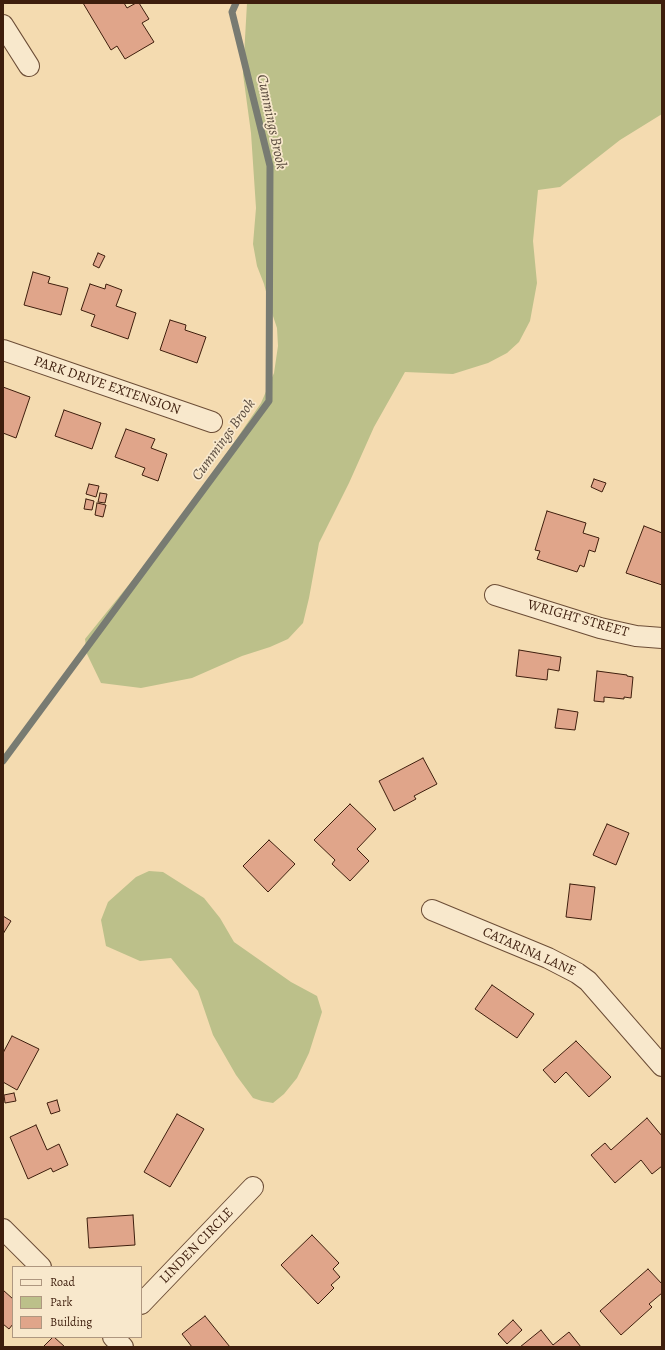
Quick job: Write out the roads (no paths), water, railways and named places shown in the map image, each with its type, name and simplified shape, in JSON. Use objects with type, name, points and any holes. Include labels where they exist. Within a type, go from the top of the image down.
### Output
[{"type":"street","points":[[3,24],[29,66]]},
{"type":"street","name":"PARK DRIVE EXTENSION","points":[[3,350],[212,422]]},
{"type":"street","name":"WRIGHT STREET","points":[[495,595],[600,628],[636,636],[662,638]]},
{"type":"street","name":"CATARINA LANE","points":[[432,910],[548,958],[577,972],[588,981],[662,1066]]},
{"type":"street","name":"LINDEN CIRCLE","points":[[142,1303],[253,1187]]},
{"type":"street","points":[[3,1229],[40,1266]]},
{"type":"street","points":[[113,1338],[123,1347]]},
{"type":"waterway","name":"Cummings Brook","points":[[3,761],[269,401],[270,166],[232,12],[236,3]]}]
